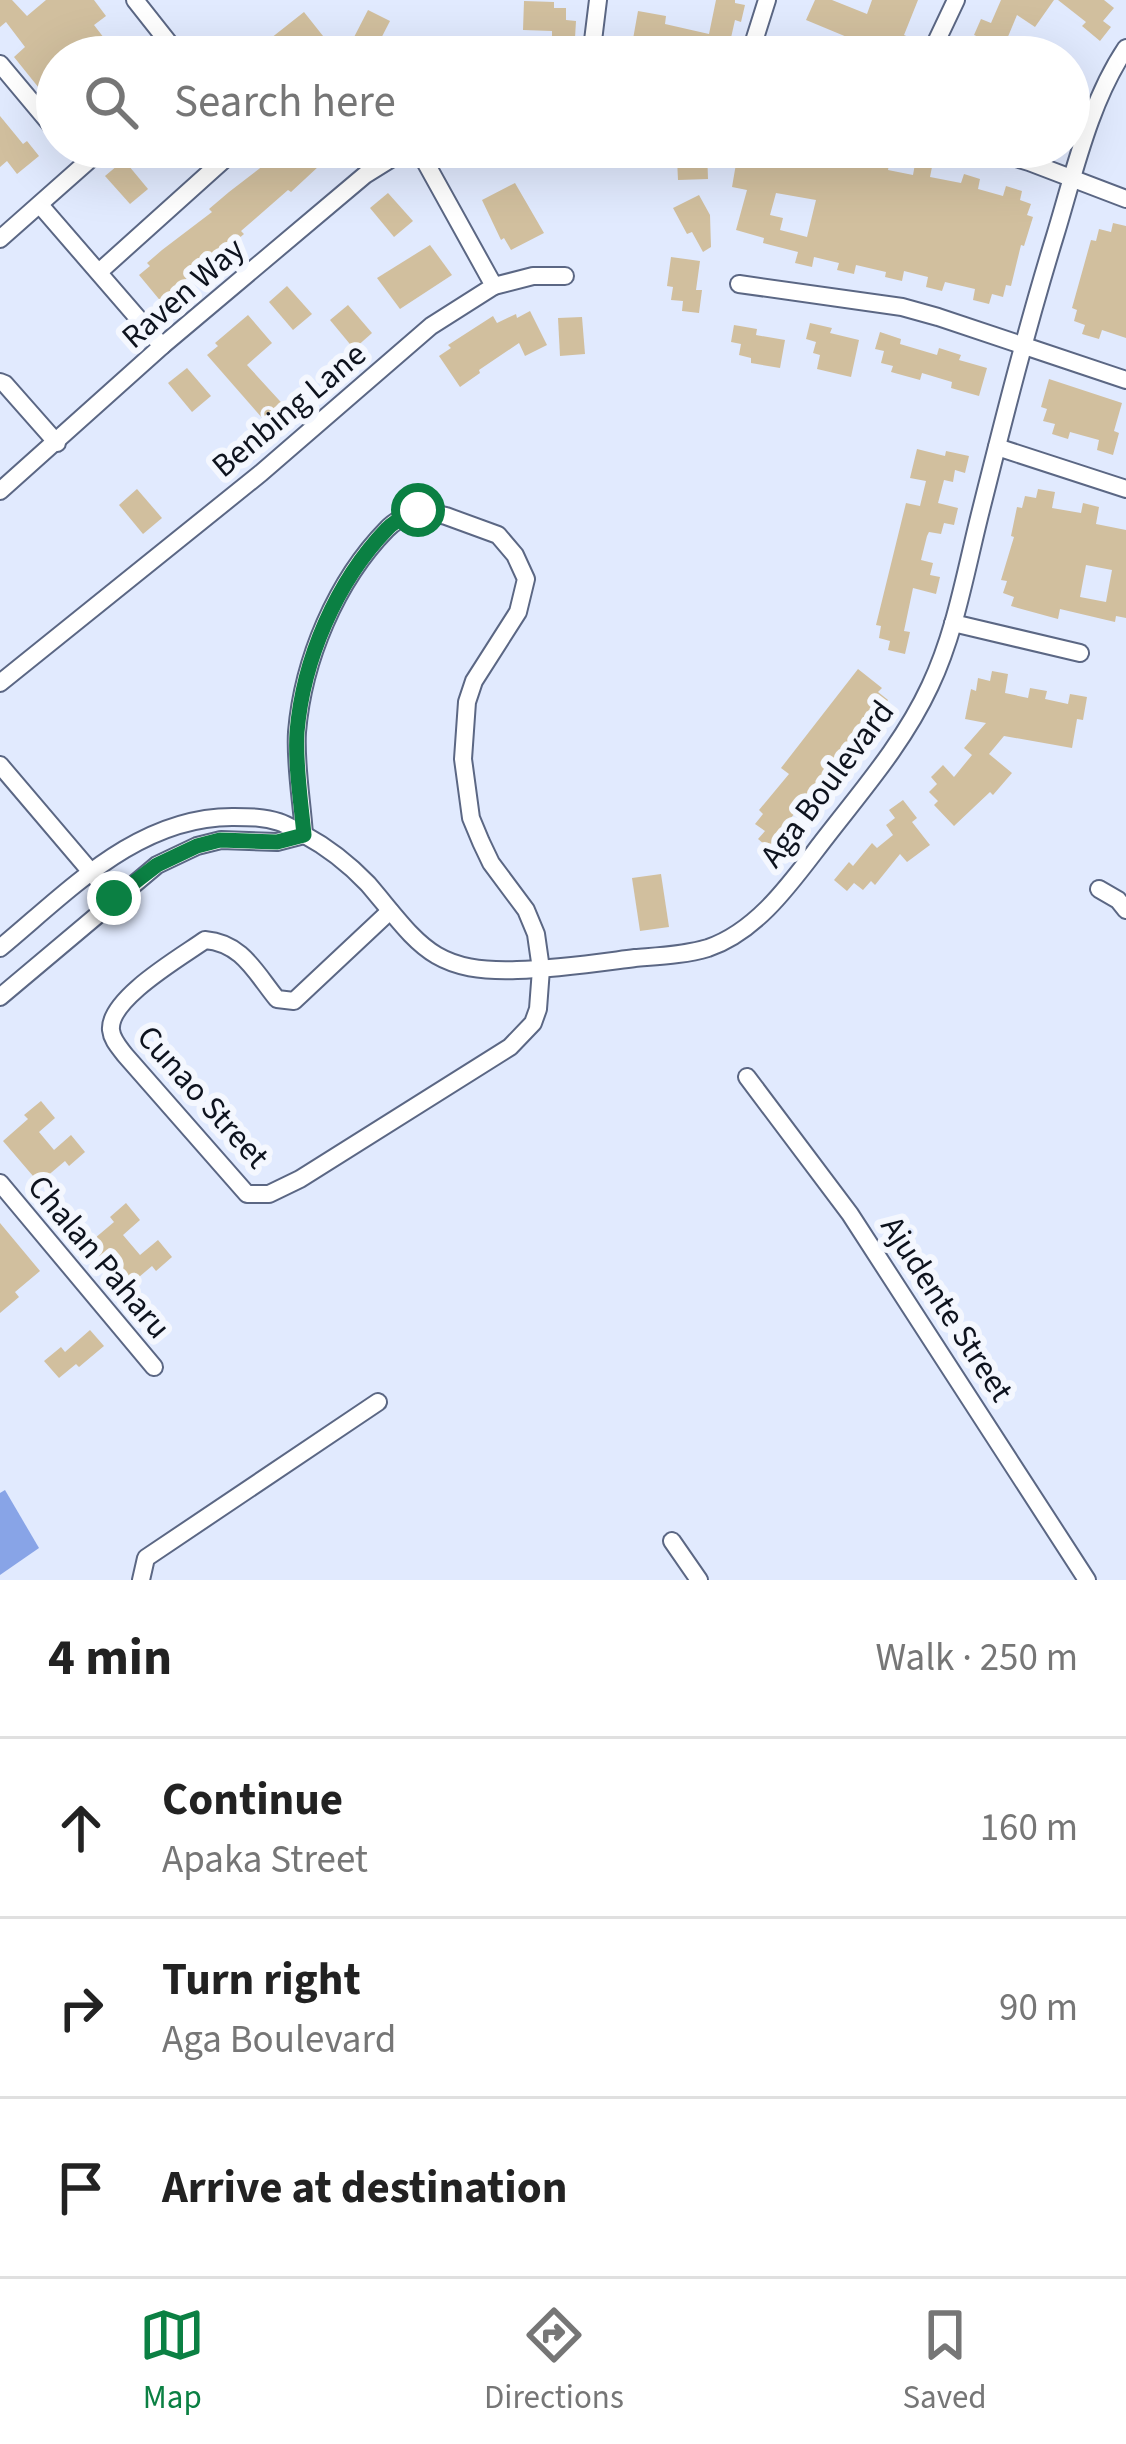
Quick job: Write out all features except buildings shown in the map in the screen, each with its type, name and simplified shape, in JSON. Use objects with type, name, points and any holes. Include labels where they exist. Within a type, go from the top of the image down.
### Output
[{"type":"street","points":[[135,0],[163,36]]},
{"type":"street","points":[[594,36],[598,0]]},
{"type":"street","points":[[756,36],[767,0]]},
{"type":"street","points":[[939,36],[956,0]]},
{"type":"street","name":"Aga Boulevard","points":[[1090,125],[1126,48]]},
{"type":"street","points":[[0,64],[36,107]]},
{"type":"street","points":[[0,239],[80,168]]},
{"type":"street","points":[[99,272],[215,168]]},
{"type":"street","name":"Raven Way","points":[[0,491],[162,346],[377,168]]},
{"type":"street","points":[[425,168],[494,286],[533,275],[565,276]]},
{"type":"street","points":[[1040,168],[1126,199]]},
{"type":"street","name":"Aga Boulevard","points":[[0,948],[92,871],[166,827],[197,818],[282,822],[338,854],[419,945],[458,966],[484,971],[541,969],[704,949],[753,921],[804,866],[905,732],[932,683],[953,623],[1022,344],[1076,168]]},
{"type":"street","points":[[40,205],[162,346]]},
{"type":"street","points":[[740,284],[902,307],[1126,380]]},
{"type":"street","name":"Benbing Lane","points":[[0,683],[261,473],[431,326],[494,286]]},
{"type":"street","points":[[0,382],[57,443]]},
{"type":"street","points":[[997,447],[1126,489]]},
{"type":"street","points":[[0,997],[157,865],[220,840],[277,842],[304,835],[297,736],[311,658],[345,586],[390,525],[418,510],[499,535],[515,554],[526,579],[518,612],[474,681],[467,702],[463,759],[471,818],[491,862],[526,910],[536,934],[541,969]]},
{"type":"street","points":[[953,623],[1081,652]]},
{"type":"street","points":[[0,765],[114,898]]},
{"type":"street","points":[[1099,889],[1126,910]]},
{"type":"street","name":"Cunao Street","points":[[390,911],[294,1001],[277,999],[224,941],[206,940],[124,999],[110,1024],[112,1038],[124,1055],[247,1194],[269,1194],[300,1179],[510,1047],[533,1023],[541,969]]},
{"type":"street","name":"Ajudente Street","points":[[747,1078],[861,1230],[1087,1580]]},
{"type":"street","name":"Chalan Paharu","points":[[0,1183],[154,1367]]},
{"type":"street","points":[[141,1580],[146,1558],[378,1402]]},
{"type":"street","points":[[672,1541],[699,1580]]},
{"type":"shaded area","points":[[5,1490],[39,1548],[0,1575],[0,1493]]},
{"type":"route","points":[[114,898],[157,865],[197,846],[220,840],[277,842],[304,835],[297,736],[311,658],[345,586],[367,554],[390,525],[418,510]]}]
